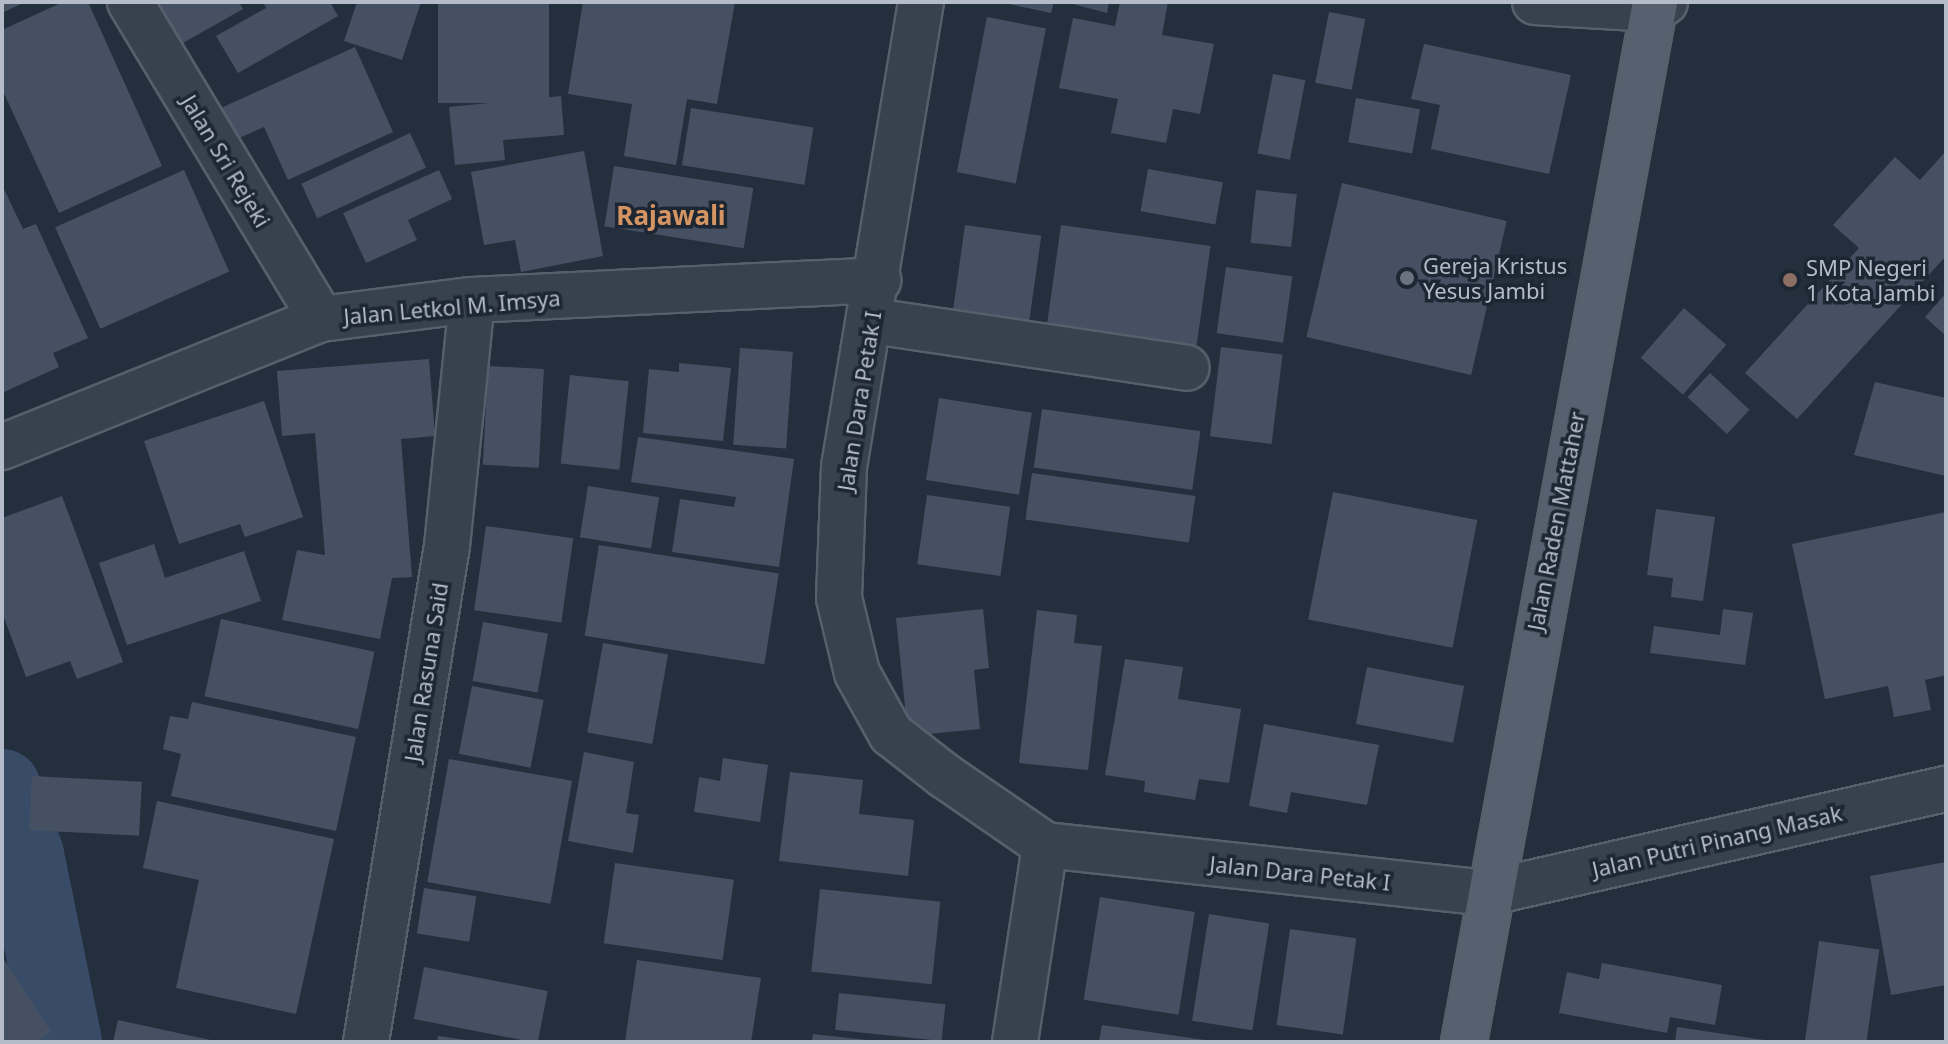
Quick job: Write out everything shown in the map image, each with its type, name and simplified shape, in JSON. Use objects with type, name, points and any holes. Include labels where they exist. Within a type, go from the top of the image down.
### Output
[{"type":"main road","name":"Jalan Raden Mattaher","points":[[1464,1042],[1487,893],[1658,4]]},
{"type":"street","name":"Jalan Sri Rejeki","points":[[130,2],[321,319]]},
{"type":"street","name":"Jalan Dara Petak I","points":[[921,2],[876,300],[844,467],[839,598],[857,673],[891,734],[1045,845],[1487,893]]},
{"type":"street","points":[[1535,2],[1658,4]]},
{"type":"street","name":"Jalan Letkol M. Imsya","points":[[2,447],[321,319],[472,300],[876,300],[1186,368]]},
{"type":"street","name":"Jalan Rasuna Said","points":[[366,1042],[447,546],[472,300]]},
{"type":"street","name":"Jalan Putri Pinang Masak","points":[[1487,893],[1946,789]]},
{"type":"street","points":[[1015,1042],[1045,845]]},
{"type":"building","points":[[2,2],[25,2],[2,13]]},
{"type":"building","points":[[63,2],[88,2],[162,166],[59,213],[2,89],[2,30]]},
{"type":"building","points":[[139,2],[239,2],[243,9],[167,52]]},
{"type":"building","points":[[263,2],[330,2],[338,16],[238,73],[216,36],[266,8]]},
{"type":"building","points":[[357,2],[421,2],[402,60],[344,41]]},
{"type":"building","points":[[438,2],[549,2],[549,103],[438,103]]},
{"type":"building","points":[[583,2],[735,2],[717,104],[687,99],[676,165],[624,156],[632,104],[568,94]]},
{"type":"building","points":[[1000,2],[1054,2],[1051,13]]},
{"type":"building","points":[[1065,2],[1109,2],[1107,13]]},
{"type":"building","points":[[1120,2],[1168,2],[1162,35],[1214,44],[1200,114],[1173,109],[1166,143],[1111,133],[1118,99],[1059,88],[1073,18],[1115,26]]},
{"type":"building","points":[[1329,12],[1365,19],[1352,90],[1315,83]]},
{"type":"building","points":[[987,17],[1046,28],[1016,184],[957,172]]},
{"type":"building","points":[[1424,44],[1571,75],[1549,174],[1431,149],[1440,105],[1411,99]]},
{"type":"building","points":[[355,47],[393,132],[288,180],[264,127],[235,140],[221,108]]},
{"type":"building","points":[[1273,74],[1305,80],[1290,160],[1258,154]]},
{"type":"building","points":[[561,96],[564,135],[503,140],[505,160],[455,165],[449,107]]},
{"type":"building","points":[[1356,98],[1420,109],[1412,154],[1348,142]]},
{"type":"building","points":[[691,108],[813,127],[804,185],[682,165]]},
{"type":"building","points":[[410,133],[426,167],[317,218],[301,184]]},
{"type":"building","points":[[584,151],[603,256],[521,272],[515,240],[484,245],[471,172]]},
{"type":"building","points":[[1946,151],[1946,256],[1797,419],[1745,373],[1859,248],[1833,225],[1895,157],[1920,180]]},
{"type":"building","points":[[614,166],[753,188],[744,248],[604,226]]},
{"type":"building","points":[[1148,169],[1223,182],[1215,225],[1141,211]]},
{"type":"building","points":[[184,170],[229,271],[100,329],[55,227]]},
{"type":"building","points":[[439,170],[452,199],[408,220],[417,240],[366,263],[343,213]]},
{"type":"building","name":"Gereja Kristus Yesus Jambi","points":[[1342,183],[1507,221],[1471,375],[1306,337]]},
{"type":"building","points":[[2,185],[23,229],[36,224],[88,338],[53,353],[59,367],[2,393]]},
{"type":"building","points":[[1256,190],[1297,194],[1291,247],[1250,243]]},
{"type":"building","points":[[965,225],[1041,236],[1028,330],[952,319]]},
{"type":"building","points":[[1061,225],[1211,246],[1196,346],[1047,325]]},
{"type":"building","points":[[1226,267],[1292,276],[1283,343],[1217,333]]},
{"type":"building","points":[[1946,293],[1946,336],[1925,317]]},
{"type":"building","points":[[1684,308],[1726,345],[1683,395],[1641,358]]},
{"type":"building","points":[[1221,347],[1283,355],[1272,444],[1210,436]]},
{"type":"building","points":[[740,348],[793,352],[786,448],[733,445]]},
{"type":"building","points":[[429,359],[435,436],[401,439],[412,577],[392,578],[380,639],[282,620],[297,550],[325,555],[315,433],[282,436],[277,371]]},
{"type":"building","points":[[679,363],[731,368],[723,441],[643,433],[649,369],[679,372]]},
{"type":"building","points":[[488,366],[544,369],[539,468],[483,465]]},
{"type":"building","points":[[1710,373],[1749,410],[1727,434],[1687,397]]},
{"type":"building","points":[[570,375],[629,381],[619,470],[561,464]]},
{"type":"building","points":[[1875,382],[1946,398],[1946,476],[1854,455]]},
{"type":"building","points":[[939,398],[1032,413],[1019,495],[926,480]]},
{"type":"building","points":[[264,401],[303,517],[245,537],[240,524],[179,544],[144,441]]},
{"type":"building","points":[[1042,409],[1200,431],[1192,490],[1034,467]]},
{"type":"building","points":[[638,437],[794,459],[779,567],[672,552],[680,499],[734,507],[736,497],[631,482]]},
{"type":"building","points":[[1032,473],[1195,496],[1189,543],[1025,520]]},
{"type":"building","points":[[588,486],[659,497],[651,549],[580,537]]},
{"type":"building","points":[[1333,492],[1477,520],[1452,648],[1308,620]]},
{"type":"building","points":[[927,495],[1010,507],[1000,576],[917,564]]},
{"type":"building","points":[[62,496],[123,662],[77,679],[70,661],[26,677],[2,612],[2,518]]},
{"type":"building","points":[[1656,509],[1715,517],[1703,601],[1671,597],[1673,578],[1647,575]]},
{"type":"building","points":[[1946,512],[1946,675],[1925,680],[1931,710],[1894,717],[1888,686],[1825,699],[1792,544]]},
{"type":"building","points":[[486,526],[573,538],[561,622],[474,610]]},
{"type":"building","points":[[154,544],[165,578],[244,551],[261,601],[127,645],[99,563]]},
{"type":"building","points":[[599,545],[779,573],[764,664],[585,636]]},
{"type":"building","points":[[983,609],[989,668],[974,670],[980,729],[908,736],[896,618]]},
{"type":"building","points":[[1723,609],[1753,613],[1745,665],[1650,653],[1654,626],[1720,635]]},
{"type":"building","points":[[1037,610],[1077,615],[1074,643],[1102,646],[1088,770],[1019,763]]},
{"type":"building","points":[[221,619],[375,652],[358,729],[205,696]]},
{"type":"building","points":[[483,622],[548,633],[538,693],[473,681]]},
{"type":"building","points":[[603,643],[668,654],[652,744],[587,733]]},
{"type":"building","points":[[1125,659],[1183,667],[1178,699],[1241,709],[1229,783],[1199,779],[1195,800],[1144,792],[1145,781],[1105,775]]},
{"type":"building","points":[[1367,667],[1464,686],[1453,743],[1356,724]]},
{"type":"building","points":[[472,686],[544,700],[530,768],[459,754]]},
{"type":"building","points":[[192,702],[356,737],[336,831],[171,796],[181,754],[163,749],[170,716],[188,719]]},
{"type":"building","points":[[1264,724],[1379,745],[1367,805],[1291,792],[1287,813],[1249,806]]},
{"type":"building","points":[[584,752],[634,762],[626,813],[639,815],[633,853],[568,841]]},
{"type":"building","points":[[723,758],[768,765],[760,822],[694,812],[699,777],[720,781]]},
{"type":"building","points":[[449,759],[572,781],[550,904],[427,882]]},
{"type":"building","points":[[790,772],[863,780],[859,814],[914,820],[908,876],[779,861]]},
{"type":"building","points":[[32,776],[142,782],[139,836],[29,830]]},
{"type":"building","points":[[157,801],[334,839],[296,1014],[176,988],[199,880],[143,868]]},
{"type":"building","points":[[1946,862],[1946,985],[1891,995],[1870,876]]},
{"type":"building","points":[[615,863],[734,880],[723,960],[604,943]]},
{"type":"building","points":[[424,888],[476,896],[469,942],[417,933]]},
{"type":"building","points":[[820,889],[940,902],[932,984],[811,972]]},
{"type":"building","points":[[1100,897],[1195,912],[1179,1015],[1084,1000]]},
{"type":"building","points":[[1209,914],[1269,924],[1252,1030],[1192,1021]]},
{"type":"building","points":[[1290,929],[1356,938],[1343,1034],[1277,1025]]},
{"type":"building","points":[[1819,941],[1879,949],[1866,1042],[1805,1042]]},
{"type":"building","points":[[2,956],[51,1032],[35,1042],[2,1042]]},
{"type":"building","points":[[637,960],[761,978],[751,1042],[625,1042]]},
{"type":"building","points":[[1602,963],[1722,985],[1715,1025],[1670,1017],[1667,1033],[1559,1013],[1567,972],[1599,979]]},
{"type":"building","points":[[424,967],[548,991],[538,1042],[414,1019]]},
{"type":"building","points":[[839,993],[945,1004],[942,1041],[835,1030]]},
{"type":"building","points":[[118,1020],[215,1041],[113,1042]]},
{"type":"building","points":[[1102,1025],[1205,1040],[1205,1042],[1099,1042]]},
{"type":"building","points":[[1677,1027],[1764,1040],[1764,1042],[1675,1042]]},
{"type":"building","points":[[813,1034],[867,1040],[867,1042],[812,1042]]},
{"type":"building","points":[[438,1036],[466,1040],[437,1042]]},
{"type":"waterway","points":[[2,788],[25,855],[63,1042]]},
{"type":"place","name":"Gereja Kristus Yesus Jambi","points":[[1407,278]]},
{"type":"place","name":"SMP Negeri 1 Kota Jambi","points":[[1790,280]]},
{"type":"district","name":"Rajawali","points":[[671,216]]}]
